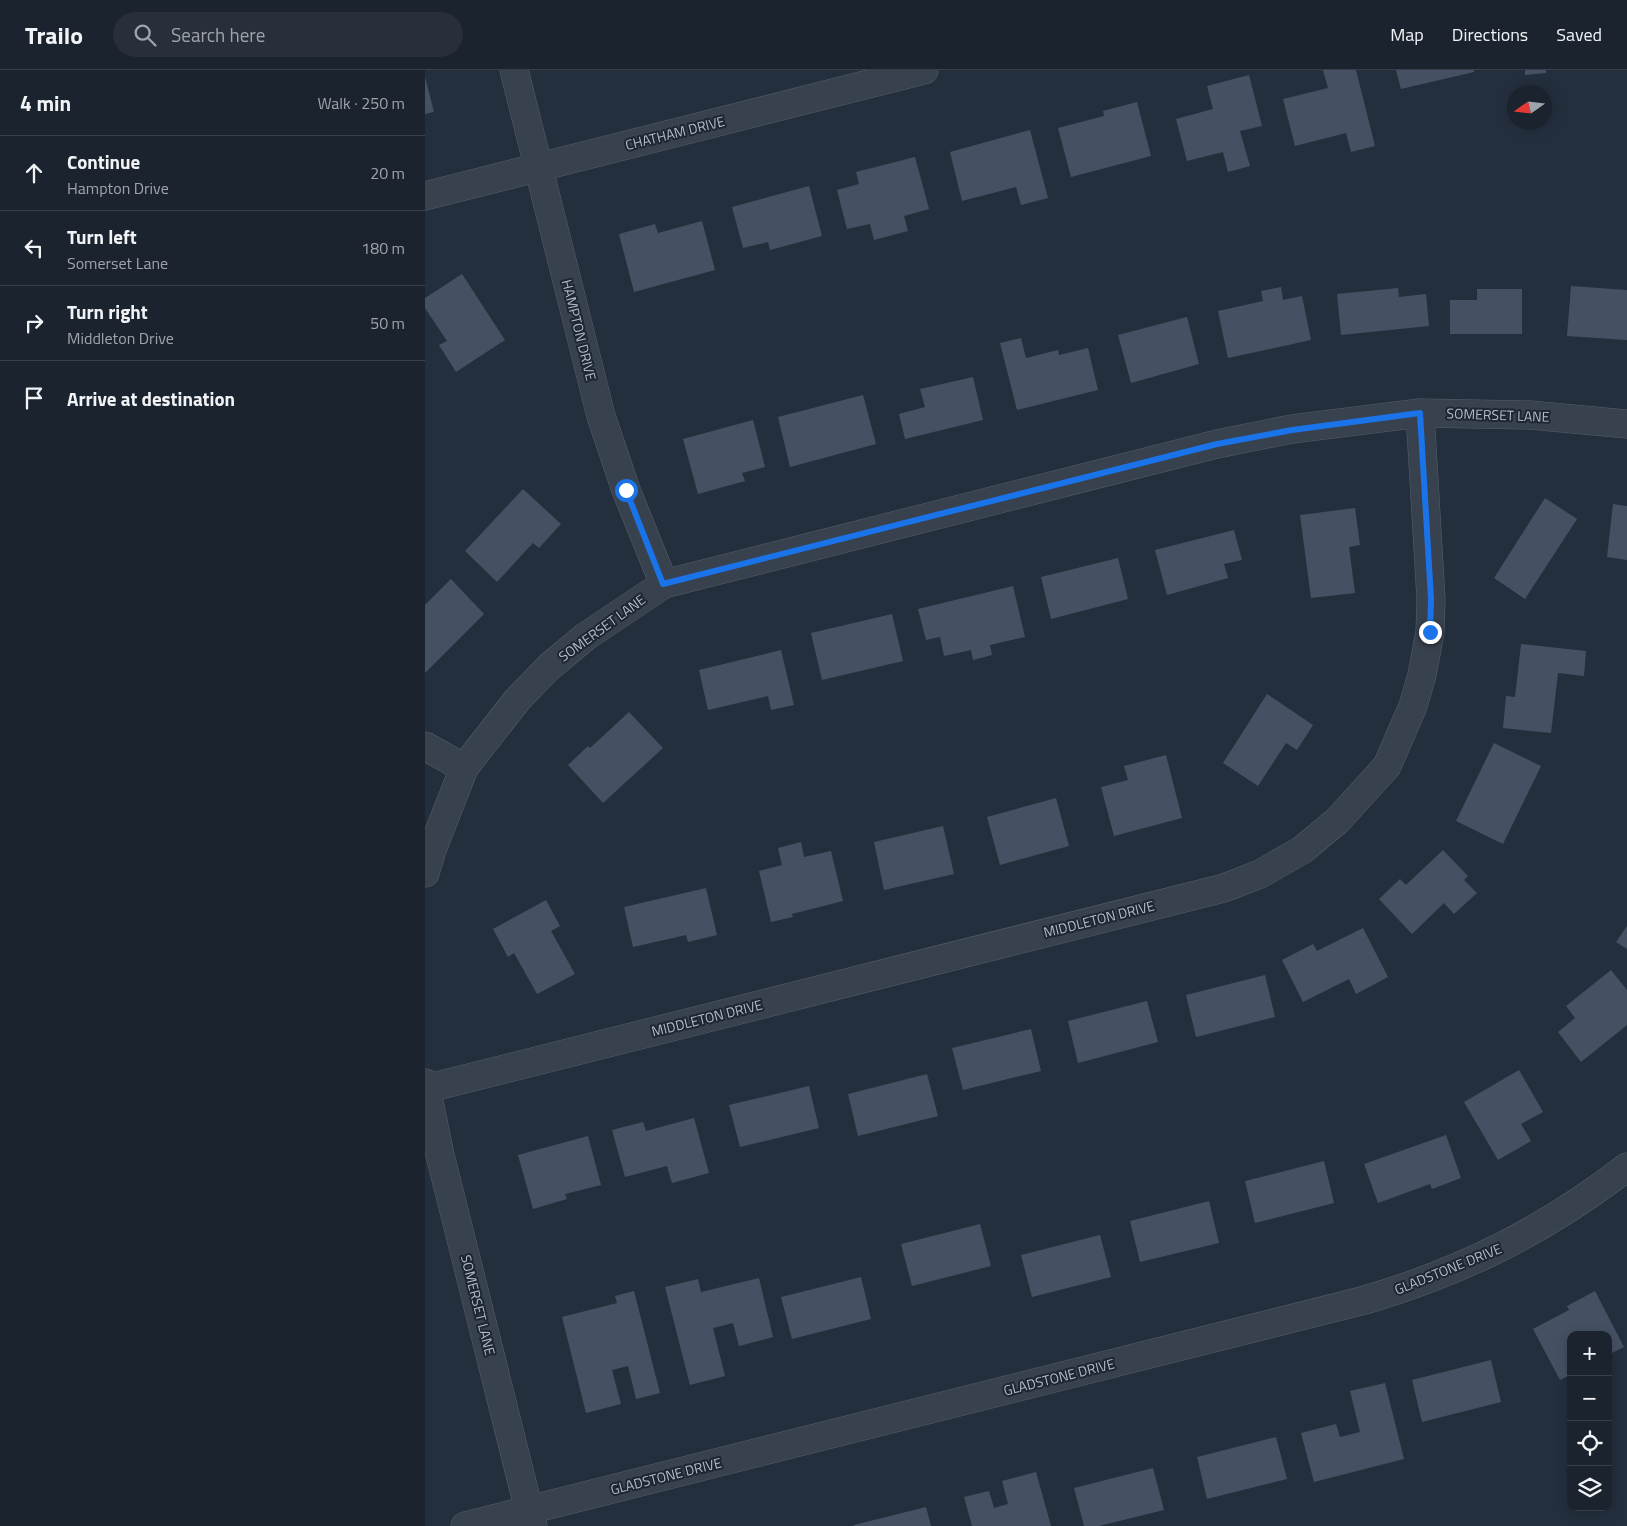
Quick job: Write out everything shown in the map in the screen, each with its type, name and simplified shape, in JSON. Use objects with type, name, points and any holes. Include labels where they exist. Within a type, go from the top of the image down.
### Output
[{"type":"street","name":"HAMPTON DRIVE","points":[[513,70],[601,416],[626,490],[663,584]]},
{"type":"street","name":"CHATHAM DRIVE","points":[[425,196],[924,70]]},
{"type":"street","name":"SOMERSET LANE","points":[[425,873],[431,850],[464,768],[517,700],[549,667],[585,637],[663,584],[1217,444],[1292,430],[1420,413],[1530,415],[1627,424]]},
{"type":"street","name":"MIDDLETON DRIVE","points":[[425,1087],[1224,888],[1261,874],[1302,850],[1337,821],[1387,766],[1413,706],[1423,675],[1430,632],[1431,599],[1420,413]]},
{"type":"street","points":[[425,746],[464,768]]},
{"type":"street","name":"SOMERSET LANE","points":[[425,1087],[440,1155],[531,1518]]},
{"type":"street","name":"GLADSTONE DRIVE","points":[[465,1526],[531,1518],[1403,1289],[1451,1271],[1504,1247],[1549,1222],[1627,1167]]},
{"type":"building","points":[[1323,70],[1356,70],[1375,146],[1351,152],[1346,133],[1295,146],[1283,99],[1328,88]]},
{"type":"building","points":[[1396,70],[1474,70],[1474,72],[1401,89]]},
{"type":"building","points":[[1525,70],[1546,70],[1546,73],[1525,75]]},
{"type":"building","points":[[1249,75],[1262,126],[1240,131],[1250,166],[1228,172],[1223,152],[1187,161],[1176,119],[1213,109],[1207,86]]},
{"type":"building","points":[[425,77],[434,112],[425,114]]},
{"type":"building","points":[[1137,102],[1151,156],[1071,177],[1058,128],[1104,116],[1103,111]]},
{"type":"building","points":[[1030,130],[1048,198],[1021,205],[1016,187],[962,201],[950,152]]},
{"type":"building","points":[[915,157],[929,209],[904,216],[908,231],[874,240],[870,224],[847,229],[837,190],[859,184],[856,172]]},
{"type":"building","points":[[809,186],[822,236],[770,250],[768,242],[743,248],[732,207]]},
{"type":"building","points":[[702,221],[715,270],[634,292],[619,234],[655,224],[658,233]]},
{"type":"building","points":[[462,274],[505,340],[456,372],[439,345],[447,341],[425,308],[425,298]]},
{"type":"building","points":[[1571,286],[1627,290],[1627,340],[1567,336]]},
{"type":"building","points":[[1281,287],[1283,300],[1302,296],[1311,340],[1228,358],[1218,311],[1263,301],[1261,291]]},
{"type":"building","points":[[1398,288],[1399,297],[1426,294],[1429,326],[1341,335],[1337,294]]},
{"type":"building","points":[[1477,289],[1522,289],[1522,334],[1450,334],[1450,300],[1477,300]]},
{"type":"building","points":[[1187,317],[1199,364],[1131,383],[1118,335]]},
{"type":"building","points":[[1021,338],[1026,358],[1058,350],[1059,355],[1088,348],[1098,390],[1017,410],[1000,343]]},
{"type":"building","points":[[973,377],[983,420],[905,439],[899,414],[925,407],[920,389]]},
{"type":"building","points":[[863,395],[876,444],[790,467],[778,417]]},
{"type":"building","points":[[753,420],[765,467],[742,473],[745,481],[698,494],[683,439]]},
{"type":"building","points":[[523,489],[561,524],[539,548],[533,543],[497,582],[465,551]]},
{"type":"building","points":[[1545,498],[1577,519],[1525,599],[1494,578]]},
{"type":"building","points":[[1613,504],[1627,506],[1627,560],[1607,557]]},
{"type":"building","points":[[1355,508],[1360,545],[1349,547],[1355,593],[1311,598],[1300,515]]},
{"type":"building","points":[[1234,530],[1242,560],[1224,564],[1228,578],[1167,595],[1155,550]]},
{"type":"building","points":[[1118,558],[1128,599],[1051,619],[1041,577]]},
{"type":"building","points":[[451,579],[484,614],[425,673],[425,605]]},
{"type":"building","points":[[1013,586],[1025,637],[990,645],[992,655],[973,660],[971,650],[944,656],[940,637],[926,640],[918,609]]},
{"type":"building","points":[[892,614],[903,661],[822,680],[811,633]]},
{"type":"building","points":[[1521,644],[1586,651],[1584,676],[1558,673],[1551,733],[1503,728],[1506,696],[1515,697]]},
{"type":"building","points":[[781,650],[794,705],[771,710],[768,696],[708,710],[699,670]]},
{"type":"building","points":[[1267,694],[1313,725],[1297,750],[1286,743],[1258,786],[1223,763]]},
{"type":"building","points":[[629,712],[663,748],[603,803],[568,765],[588,746],[590,748]]},
{"type":"building","points":[[1494,743],[1541,766],[1503,844],[1456,821]]},
{"type":"building","points":[[1166,755],[1182,818],[1114,836],[1101,787],[1128,780],[1124,766]]},
{"type":"building","points":[[1056,798],[1069,846],[1000,865],[987,817]]},
{"type":"building","points":[[943,826],[954,874],[884,890],[874,842]]},
{"type":"building","points":[[801,842],[804,857],[831,851],[843,901],[792,914],[793,917],[771,922],[759,871],[782,865],[778,848]]},
{"type":"building","points":[[1443,850],[1468,876],[1464,880],[1477,893],[1454,914],[1444,903],[1412,934],[1379,899],[1400,879],[1406,885]]},
{"type":"building","points":[[706,888],[717,935],[688,942],[686,935],[633,947],[624,907]]},
{"type":"building","points":[[546,900],[560,926],[551,931],[575,974],[537,994],[514,953],[508,957],[493,929]]},
{"type":"building","points":[[1627,926],[1627,949],[1616,942]]},
{"type":"building","points":[[1363,928],[1388,977],[1356,994],[1349,979],[1303,1002],[1282,960],[1313,944],[1317,951]]},
{"type":"building","points":[[1611,970],[1627,990],[1627,1025],[1581,1062],[1558,1032],[1575,1018],[1566,1006]]},
{"type":"building","points":[[1265,975],[1275,1017],[1196,1037],[1186,995]]},
{"type":"building","points":[[1147,1001],[1158,1042],[1078,1063],[1068,1021]]},
{"type":"building","points":[[1031,1029],[1041,1071],[963,1090],[952,1048]]},
{"type":"building","points":[[1519,1070],[1543,1112],[1521,1124],[1531,1141],[1498,1160],[1464,1102]]},
{"type":"building","points":[[927,1074],[938,1116],[858,1136],[848,1094]]},
{"type":"building","points":[[809,1086],[819,1128],[740,1147],[729,1105]]},
{"type":"building","points":[[694,1118],[709,1173],[672,1183],[667,1166],[625,1177],[612,1130],[643,1122],[646,1131]]},
{"type":"building","points":[[1446,1135],[1461,1178],[1432,1189],[1430,1184],[1378,1203],[1364,1164]]},
{"type":"building","points":[[588,1136],[601,1185],[565,1194],[567,1199],[533,1209],[518,1155]]},
{"type":"building","points":[[1324,1161],[1334,1203],[1255,1223],[1245,1181]]},
{"type":"building","points":[[1209,1201],[1219,1243],[1140,1262],[1130,1221]]},
{"type":"building","points":[[980,1224],[991,1266],[912,1286],[901,1244]]},
{"type":"building","points":[[1100,1235],[1111,1277],[1032,1297],[1021,1255]]},
{"type":"building","points":[[861,1277],[871,1319],[792,1339],[781,1297]]},
{"type":"building","points":[[759,1278],[773,1337],[739,1346],[733,1323],[713,1328],[725,1376],[690,1385],[665,1287],[698,1279],[701,1292]]},
{"type":"building","points":[[634,1291],[660,1393],[636,1399],[628,1366],[612,1370],[621,1404],[586,1413],[562,1317],[617,1303],[615,1296]]},
{"type":"building","points":[[1595,1291],[1624,1347],[1612,1353],[1612,1331],[1567,1331],[1567,1377],[1560,1380],[1533,1329],[1569,1310],[1567,1306]]},
{"type":"building","points":[[1491,1360],[1501,1402],[1422,1422],[1412,1380]]},
{"type":"building","points":[[1385,1383],[1404,1459],[1314,1482],[1301,1433],[1336,1424],[1340,1437],[1360,1432],[1350,1391]]},
{"type":"building","points":[[1276,1437],[1287,1479],[1207,1499],[1197,1457]]},
{"type":"building","points":[[1153,1468],[1164,1510],[1099,1526],[1084,1526],[1074,1488]]},
{"type":"building","points":[[1036,1472],[1051,1526],[972,1526],[964,1497],[989,1491],[994,1508],[1008,1504],[1002,1481]]},
{"type":"building","points":[[926,1507],[931,1526],[854,1526],[854,1525]]},
{"type":"route","points":[[626,490],[663,584],[1217,444],[1292,430],[1420,413],[1431,599],[1430,632]]}]
